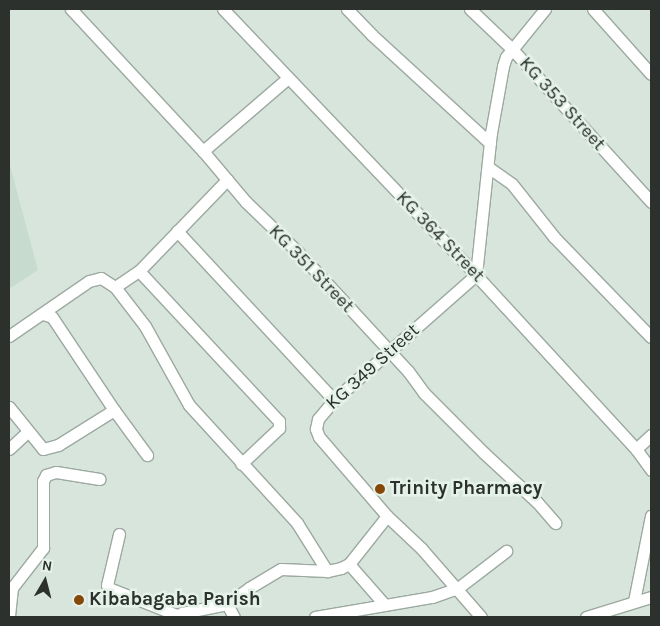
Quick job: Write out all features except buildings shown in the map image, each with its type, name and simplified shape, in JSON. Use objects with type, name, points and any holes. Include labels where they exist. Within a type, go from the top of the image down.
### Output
[{"type":"street","name":"KG 351 Street","points":[[71,9],[203,151],[227,180],[415,378],[424,393],[484,453],[537,502],[555,523]]},
{"type":"street","name":"KG 364 Street","points":[[223,9],[476,274],[636,449],[651,470]]},
{"type":"street","points":[[347,9],[372,35],[490,144]]},
{"type":"street","name":"KG 353 Street","points":[[470,9],[512,49],[651,202]]},
{"type":"street","points":[[476,274],[490,144],[503,66],[512,49],[545,9]]},
{"type":"street","points":[[593,9],[651,74]]},
{"type":"street","points":[[203,151],[288,78]]},
{"type":"street","points":[[488,167],[512,184],[560,244],[651,337]]},
{"type":"street","points":[[115,287],[139,271],[227,180]]},
{"type":"street","points":[[177,231],[334,400]]},
{"type":"street","points":[[139,271],[279,421],[279,428],[241,464]]},
{"type":"street","name":"KG 349 Street","points":[[476,274],[334,400],[318,420],[316,429],[319,437],[387,516],[421,548],[458,588],[481,617]]},
{"type":"street","points":[[9,336],[90,281],[101,278],[115,287],[145,326],[189,405],[297,523],[327,571]]},
{"type":"street","points":[[43,314],[52,317],[114,410],[147,455]]},
{"type":"street","points":[[9,407],[40,448],[50,449],[114,410]]},
{"type":"street","points":[[9,449],[27,432]]},
{"type":"street","points":[[636,449],[651,435]]},
{"type":"street","points":[[9,616],[12,588],[43,548],[43,481],[46,475],[56,472],[99,479]]},
{"type":"street","points":[[120,534],[107,585],[109,588],[175,616],[227,604],[281,569],[327,571],[341,568],[349,564],[387,516]]},
{"type":"street","points":[[634,601],[651,516]]},
{"type":"street","points":[[315,617],[432,597],[458,588],[506,552]]},
{"type":"street","points":[[349,564],[384,604]]},
{"type":"street","points":[[586,617],[651,597]]},
{"type":"street","points":[[227,604],[234,617]]},
{"type":"shaded area","points":[[9,162],[38,270],[9,289]]},
{"type":"place","name":"Trinity Pharmacy","points":[[380,489]]},
{"type":"place","name":"Kibabagaba Parish","points":[[79,600]]}]
